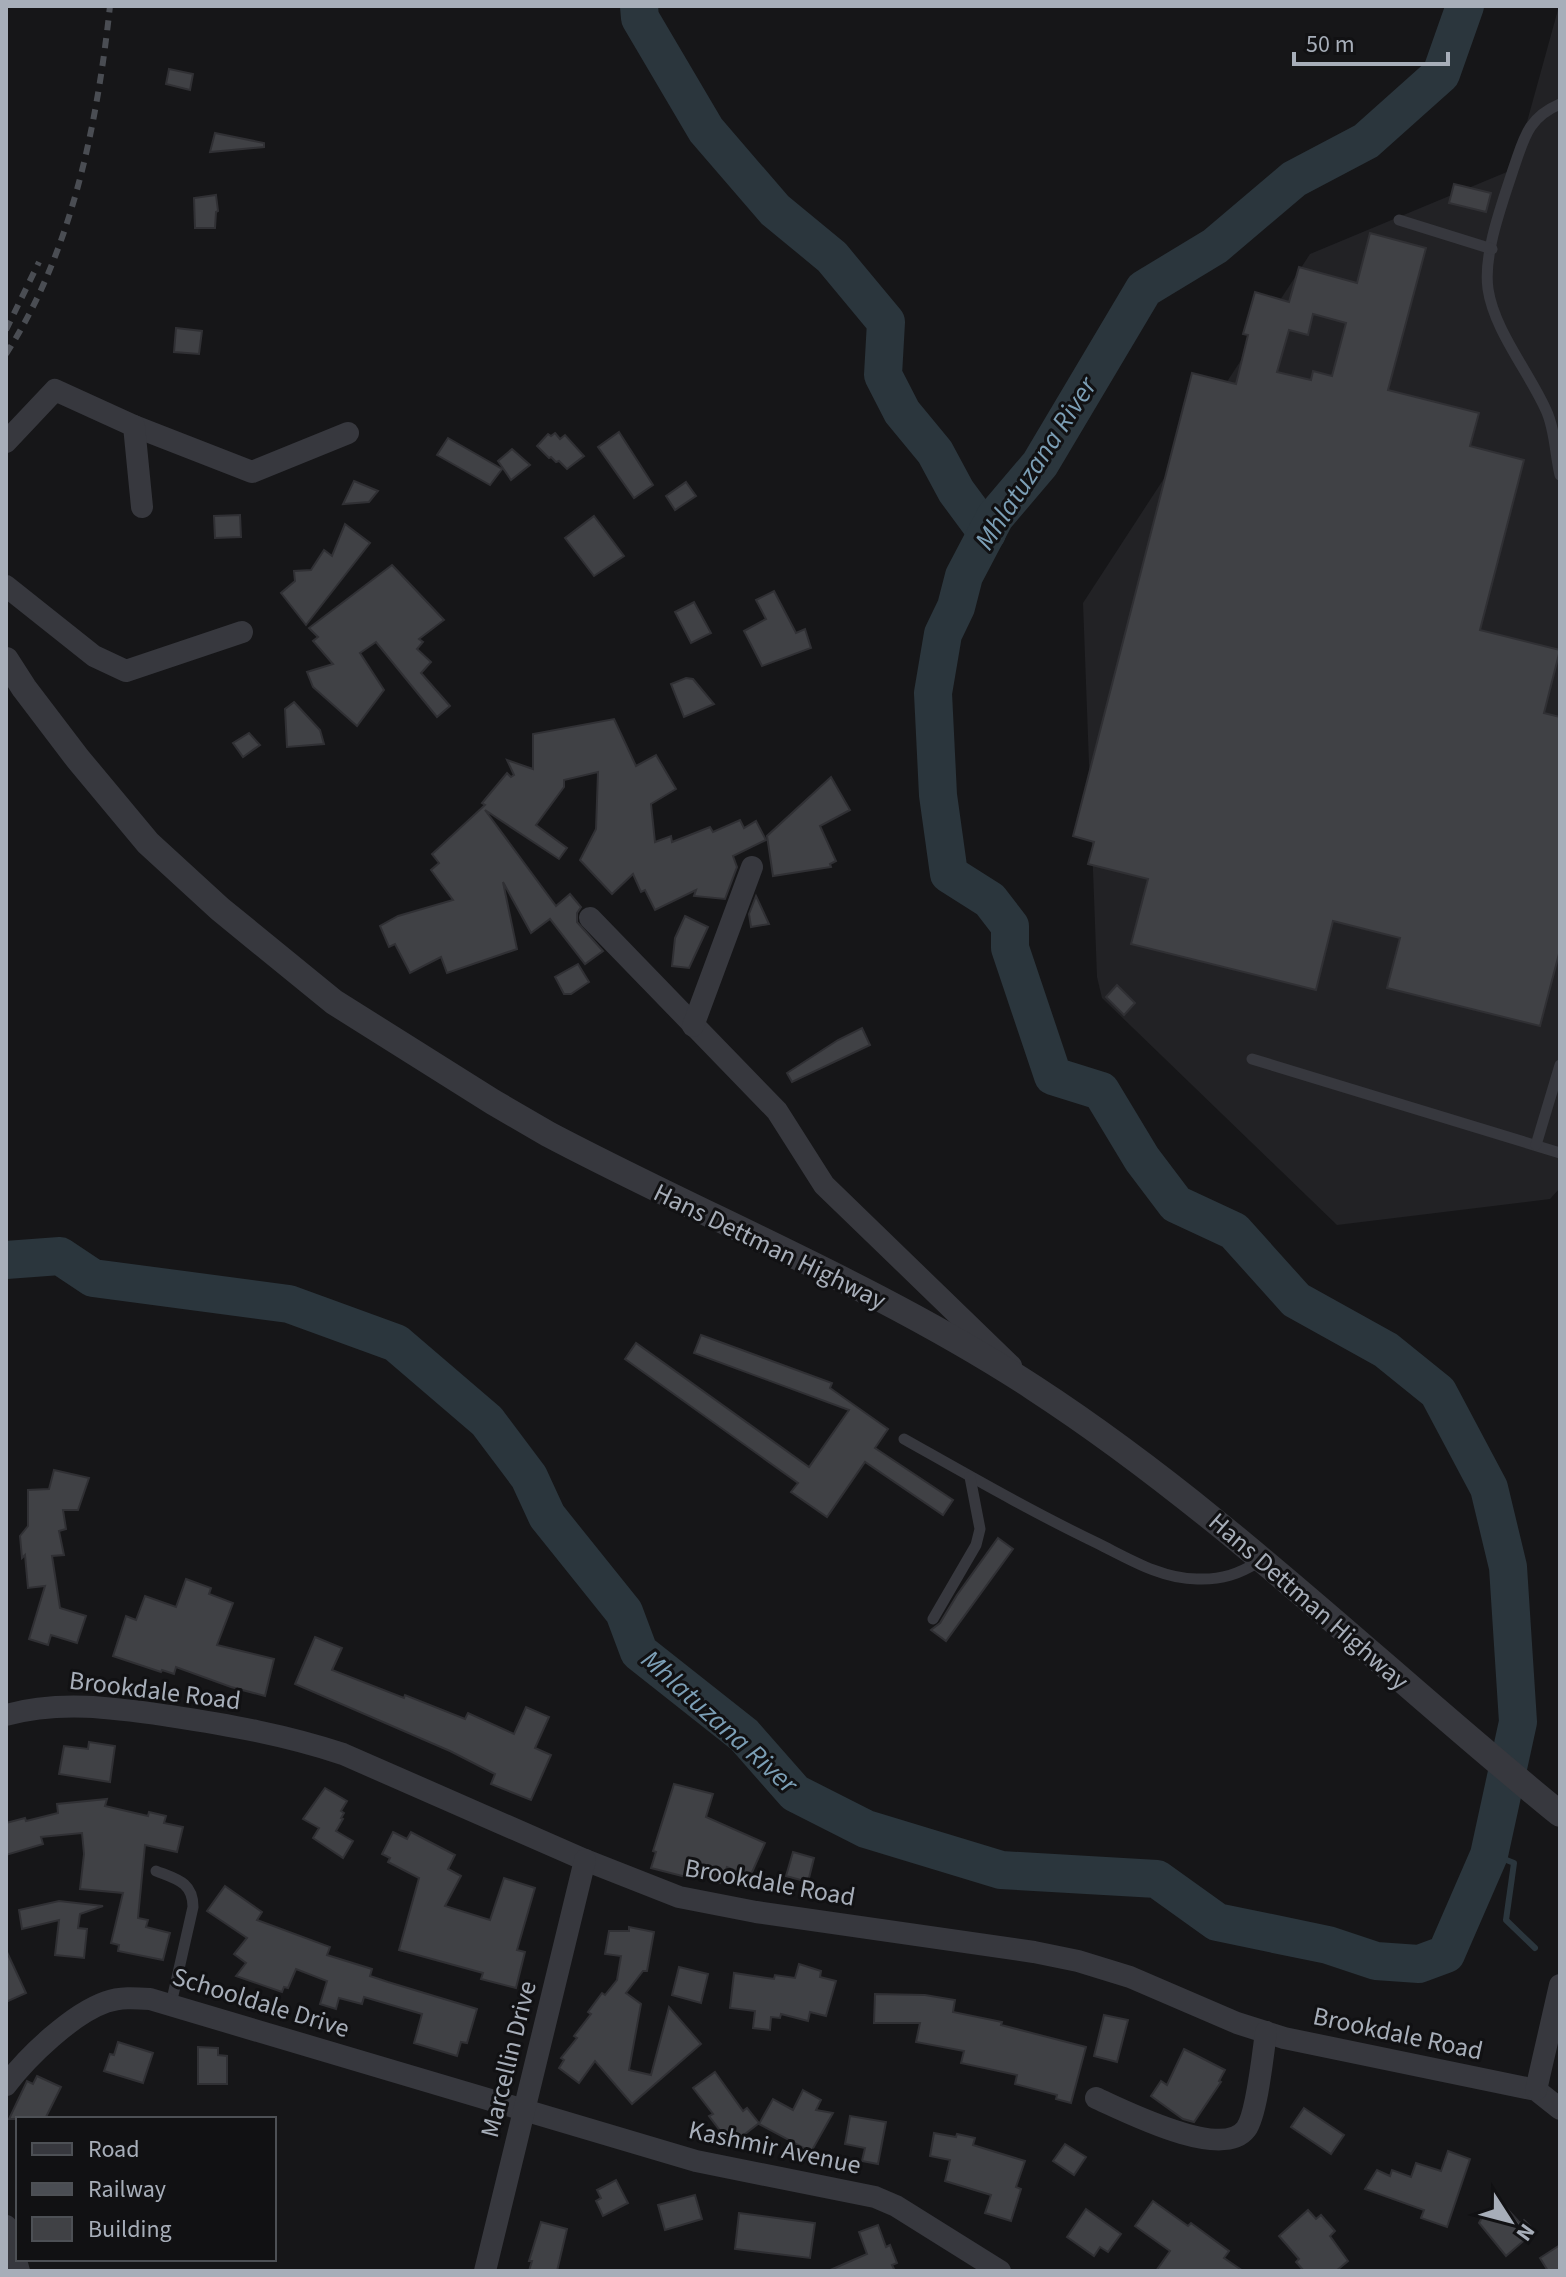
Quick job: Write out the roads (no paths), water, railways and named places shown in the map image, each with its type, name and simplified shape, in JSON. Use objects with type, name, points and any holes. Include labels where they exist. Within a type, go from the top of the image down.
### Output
[{"type":"street","points":[[6,442],[55,390],[134,426],[252,472],[348,433]]},
{"type":"street","points":[[134,426],[142,507]]},
{"type":"street","points":[[6,586],[94,656],[126,671],[242,632]]},
{"type":"street","name":"Hans Dettman Highway","points":[[6,660],[78,759],[148,843],[220,909],[334,1002],[548,1134],[937,1330],[1032,1386],[1154,1472],[1556,1811]]},
{"type":"street","points":[[693,1026],[752,867]]},
{"type":"street","points":[[590,918],[777,1111],[824,1185],[1032,1386]]},
{"type":"street","name":"Brookdale Road","points":[[6,1715],[59,1705],[97,1706],[243,1728],[303,1741],[343,1754],[585,1860],[667,1892],[717,1905],[1078,1961],[1130,1977],[1237,2023],[1266,2032],[1536,2090]]},
{"type":"street","name":"Marcellin Drive","points":[[485,2271],[585,1860]]},
{"type":"street","points":[[1560,1985],[1536,2090],[1560,2109]]},
{"type":"street","name":"Schooldale Drive","points":[[6,2085],[80,2015],[107,2001],[130,1997],[171,2004],[525,2110]]},
{"type":"street","points":[[1096,2098],[1165,2128],[1214,2140],[1230,2139],[1240,2134],[1251,2118],[1266,2032]]},
{"type":"street","name":"Kashmir Avenue","points":[[525,2110],[696,2161],[875,2197],[896,2206],[965,2262],[1000,2271]]},
{"type":"street","points":[[6,2226],[16,2261]]},
{"type":"lane","points":[[1560,104],[1544,111],[1527,130],[1501,207],[1488,288],[1495,316],[1548,413],[1560,475]]},
{"type":"lane","points":[[1399,220],[1492,249]]},
{"type":"lane","points":[[1252,1059],[1560,1153]]},
{"type":"lane","points":[[1536,1145],[1560,1065]]},
{"type":"lane","points":[[904,1439],[1026,1509],[1168,1575],[1196,1579],[1230,1576],[1261,1560]]},
{"type":"lane","points":[[933,1619],[976,1545],[980,1529],[970,1477]]},
{"type":"lane","points":[[156,1871],[182,1882],[190,1888],[193,1897],[171,2004]]},
{"type":"waterway","points":[[639,6],[640,18],[706,130],[775,210],[832,257],[886,322],[883,375],[902,412],[935,452],[956,491],[987,533]]},
{"type":"waterway","name":"Mhlatuzana River","points":[[6,1260],[60,1256],[93,1278],[289,1304],[396,1343],[487,1421],[529,1477],[547,1516],[624,1612],[639,1652],[744,1735],[795,1793],[866,1829],[1001,1870],[1157,1879],[1217,1922],[1328,1945],[1376,1961],[1419,1964],[1446,1954],[1489,1855],[1518,1722],[1508,1567],[1489,1488],[1438,1392],[1386,1350],[1296,1300],[1234,1231],[1176,1204],[1142,1159],[1101,1091],[1053,1076],[1010,948],[1010,926],[990,900],[949,874],[938,795],[933,693],[943,634],[956,607],[964,576],[995,517],[1040,464],[1144,289],[1215,246],[1294,179],[1366,141],[1441,74],[1465,6]]},
{"type":"waterway","points":[[1483,1867],[1504,1859],[1514,1863],[1506,1920],[1535,1948]]},
{"type":"railway","points":[[6,354],[29,315],[48,273],[78,186],[98,96],[110,6]]},
{"type":"railway","points":[[6,330],[39,262]]}]
